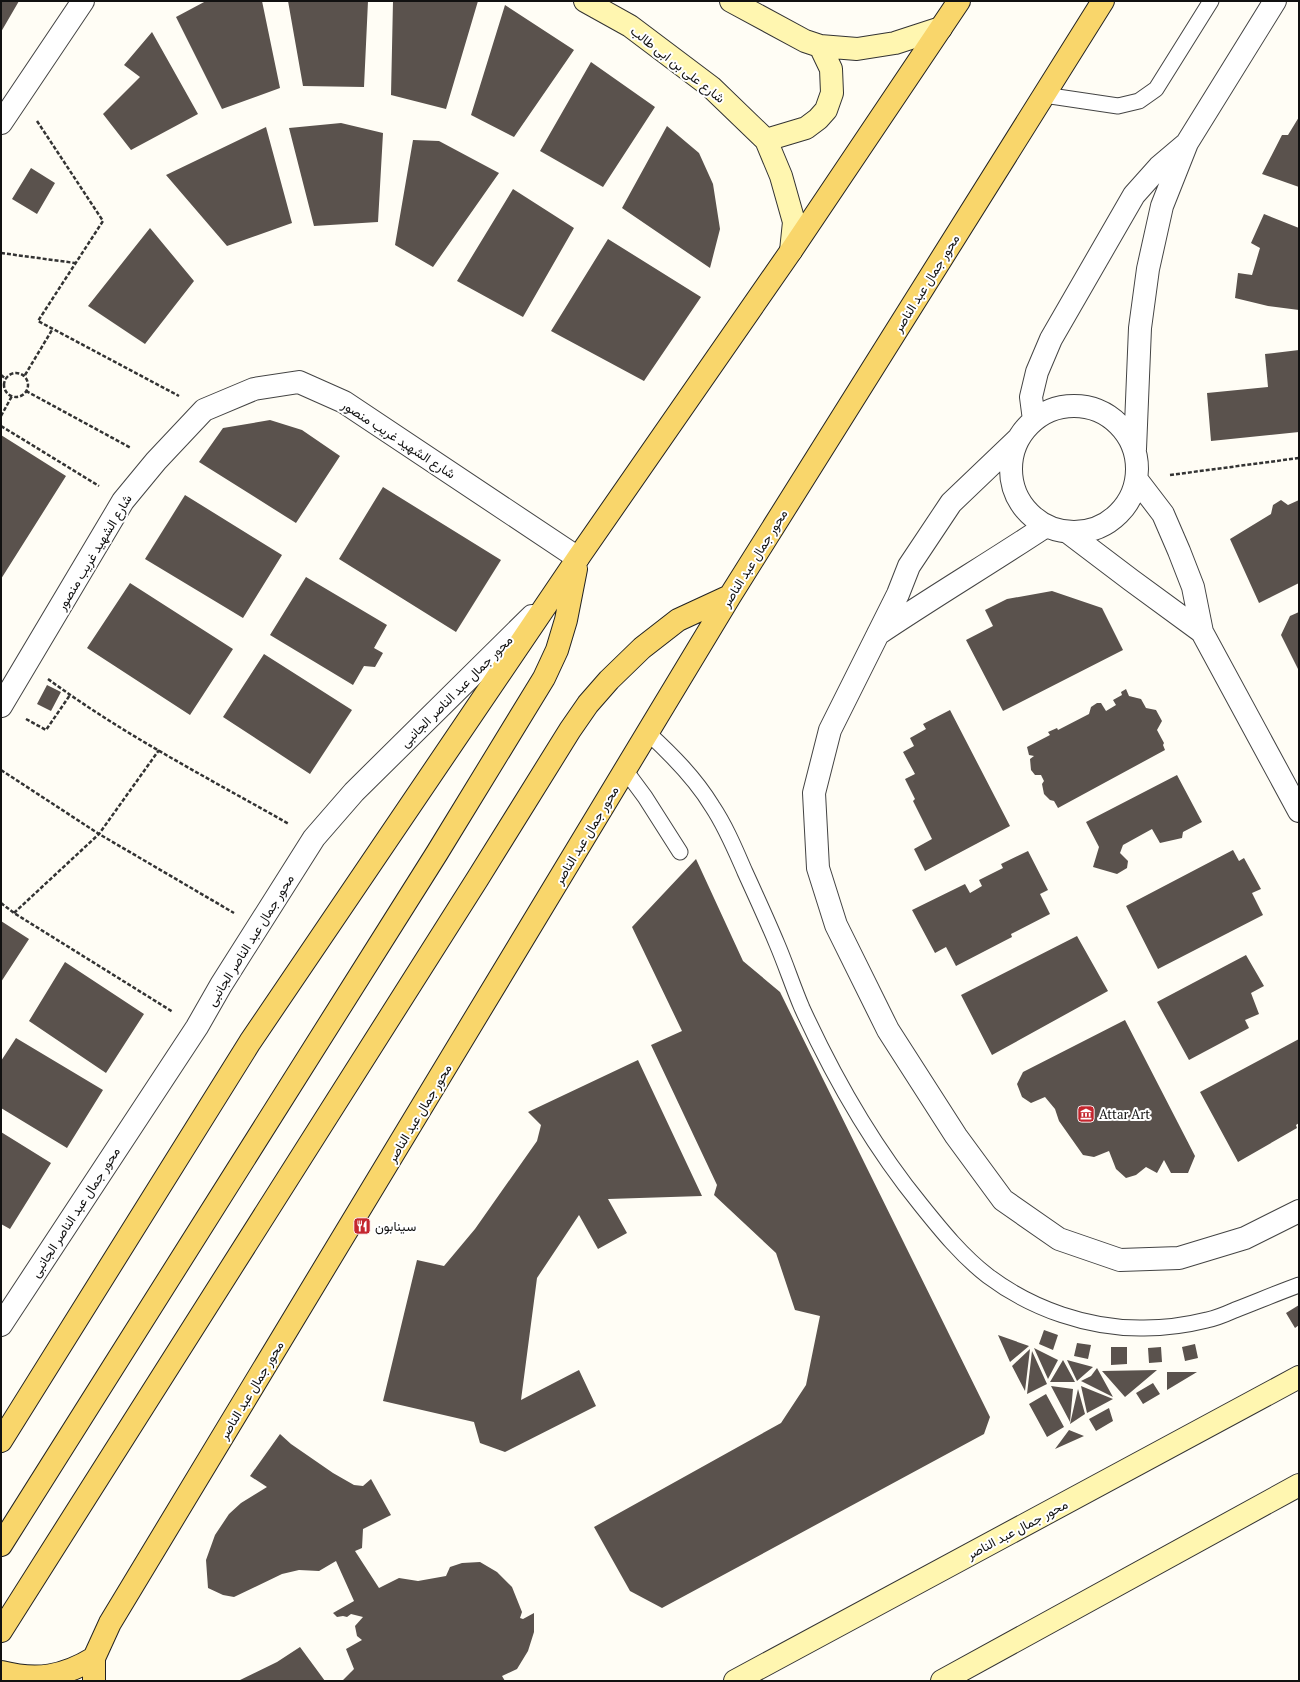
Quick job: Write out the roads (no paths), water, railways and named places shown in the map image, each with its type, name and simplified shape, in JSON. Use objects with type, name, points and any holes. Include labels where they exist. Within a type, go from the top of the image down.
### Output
[{"type":"main road","name":"شارع على بن ابى طالب","points":[[585,1],[630,26],[711,87],[766,140],[781,176],[794,222],[791,251]]},
{"type":"main road","points":[[731,1],[805,41],[820,46],[857,48],[895,43],[940,28]]},
{"type":"main road","points":[[1,1441],[250,1042],[578,558],[791,251],[959,1]]},
{"type":"main road","name":"محور جمال عبد الناصر","points":[[94,1681],[94,1658],[110,1623],[730,596],[1103,1]]},
{"type":"main road","points":[[766,140],[806,128],[818,119],[826,110],[832,93],[831,69],[820,46]]},
{"type":"main road","points":[[1,1545],[437,853],[544,678],[557,650],[566,620],[578,558]]},
{"type":"main road","points":[[1,1631],[478,878],[570,730],[588,704],[609,680],[642,648],[678,620],[730,596]]},
{"type":"main road","name":"محور جمال عبد الناصر","points":[[735,1681],[1299,1377]]},
{"type":"main road","points":[[942,1681],[1299,1484]]},
{"type":"main road","points":[[1,1672],[17,1676],[37,1677],[58,1675],[78,1668],[94,1658]]},
{"type":"street","points":[[1069,533],[1092,531],[1113,519],[1129,502],[1137,480],[1135,449],[1140,328],[1148,269],[1162,206],[1187,143],[1275,1]]},
{"type":"street","points":[[1,123],[84,2]]},
{"type":"street","points":[[1034,420],[1031,397],[1037,372],[1051,339],[1134,194],[1159,168],[1187,143]]},
{"type":"street","name":"شارع الشهيد غريب منصور","points":[[1,705],[27,664],[123,501],[156,461],[204,410],[254,388],[299,382],[344,402],[578,558]]},
{"type":"street","points":[[1135,449],[1123,428],[1104,413],[1080,406],[1055,408],[1034,420],[1018,439],[951,503],[909,566],[898,594],[830,730],[814,793],[818,868],[836,924],[888,1030],[956,1136],[1003,1200],[1059,1239],[1120,1260],[1179,1258],[1245,1238],[1299,1211]]},
{"type":"street","points":[[1018,439],[1011,464],[1014,489],[1026,510],[1046,526],[1069,533],[1202,632]]},
{"type":"street","points":[[1137,480],[1163,514],[1176,544],[1193,588],[1202,632],[1299,811]]},
{"type":"street","points":[[877,634],[936,595],[981,569],[1046,526]]},
{"type":"street","name":"محور جمال عبد الناصر الجانبى","points":[[1,1325],[197,1027],[221,985],[314,838],[354,792],[552,597]]},
{"type":"lane","points":[[1044,95],[1118,106],[1139,101],[1156,89],[1211,1]]},
{"type":"lane","points":[[648,732],[672,755],[693,779],[712,806],[728,834],[778,945],[801,1006],[830,1066],[862,1123],[899,1178],[940,1230],[963,1254],[988,1276],[1016,1294],[1046,1309],[1078,1319],[1110,1326],[1143,1328],[1177,1326],[1209,1320],[1299,1286]]},
{"type":"lane","points":[[626,770],[680,852]]},
{"type":"place","name":"Attar Art","points":[[1086,1114]]},
{"type":"place","name":"سينابون","points":[[362,1226]]}]
